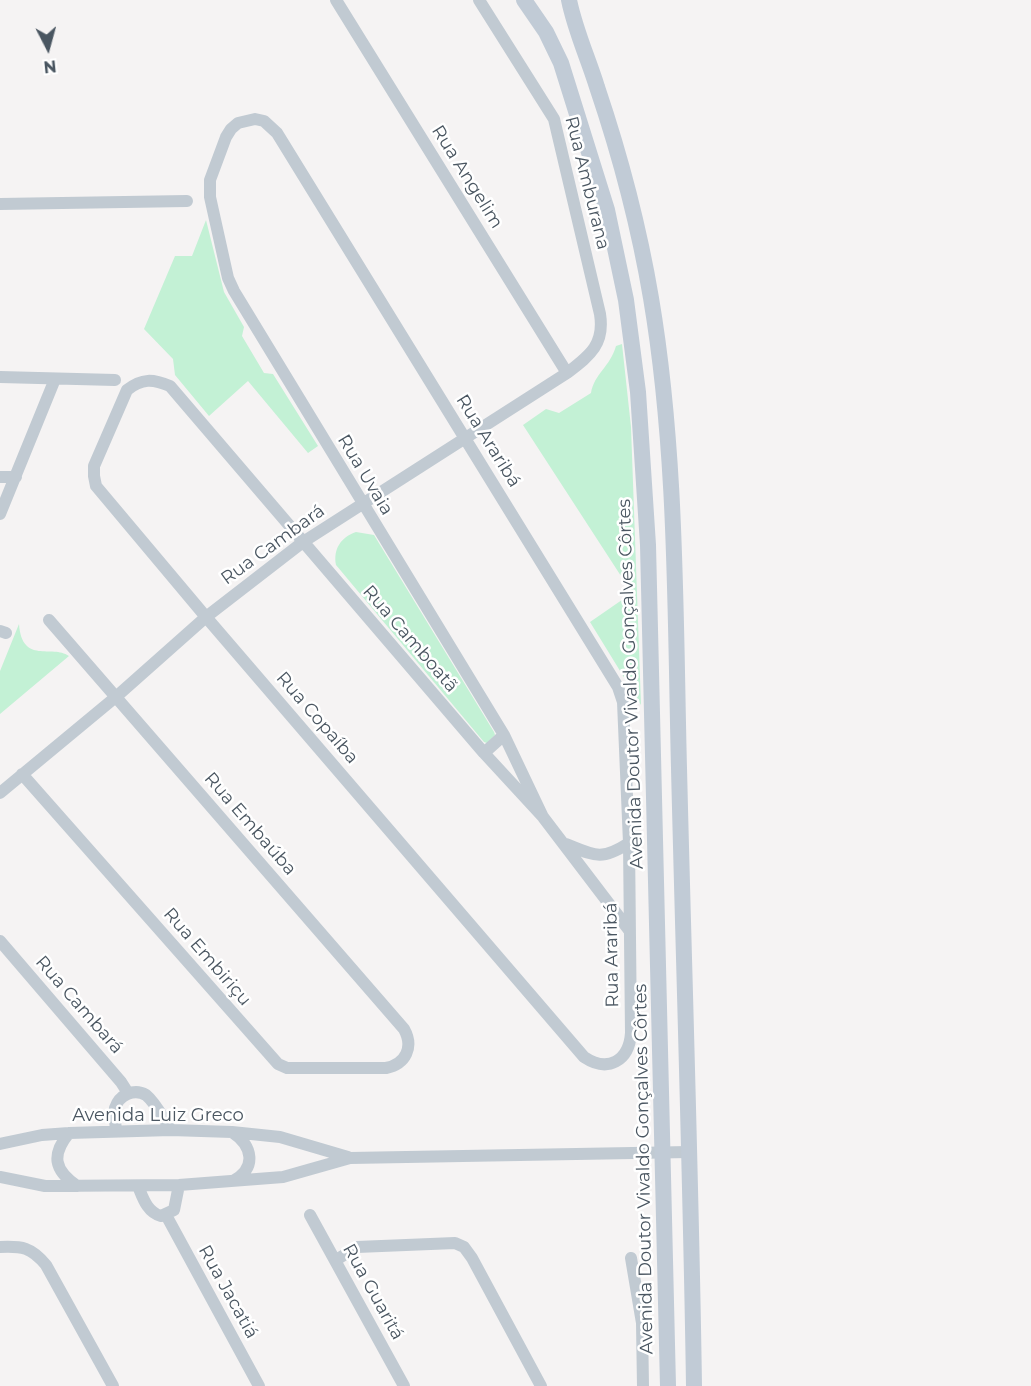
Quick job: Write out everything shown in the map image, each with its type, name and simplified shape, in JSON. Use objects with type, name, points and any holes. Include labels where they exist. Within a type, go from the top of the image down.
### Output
[{"type":"main road","name":"Avenida Doutor Vivaldo Gonçalves Côrtes","points":[[524,0],[546,32],[561,63],[607,210],[626,300],[638,392],[648,545],[668,1386]]},
{"type":"main road","points":[[569,0],[630,199],[651,297],[663,389],[674,546],[683,951],[689,1097],[694,1386]]},
{"type":"street","name":"Rua Angelim","points":[[336,0],[567,373]]},
{"type":"street","name":"Rua Amburana","points":[[479,0],[555,119],[602,325],[596,346],[589,356]]},
{"type":"street","name":"Rua Araribá","points":[[226,137],[238,123],[255,119],[264,122],[278,133],[618,687],[623,702],[629,843],[632,1033],[630,1046],[625,1054],[612,1063]]},
{"type":"street","name":"Rua Uvaia","points":[[226,137],[210,180],[210,197],[228,278],[234,291],[361,504],[504,735],[543,817]]},
{"type":"street","points":[[0,204],[187,201]]},
{"type":"street","name":"Rua Cambará","points":[[0,794],[117,696],[206,617],[303,542],[466,439],[589,356]]},
{"type":"street","points":[[0,377],[115,380]]},
{"type":"street","points":[[0,514],[55,379]]},
{"type":"street","name":"Rua Copaíba","points":[[156,381],[145,380],[127,390],[94,466],[96,486],[102,495],[584,1057],[593,1063],[612,1063]]},
{"type":"street","name":"Rua Camboatã","points":[[156,381],[170,386],[484,753],[543,817],[629,930]]},
{"type":"street","points":[[0,477],[16,477]]},
{"type":"street","name":"Rua Embaúba","points":[[49,620],[404,1029],[409,1043],[405,1057]]},
{"type":"street","points":[[484,753],[504,735]]},
{"type":"street","name":"Rua Embiriçu","points":[[22,774],[278,1064],[287,1068],[386,1068],[400,1063],[405,1057]]},
{"type":"street","points":[[564,843],[595,856],[615,852],[629,843]]},
{"type":"street","name":"Rua Cambará","points":[[0,941],[128,1093]]},
{"type":"street","points":[[116,1131],[115,1106],[122,1096],[128,1093],[146,1095],[171,1130]]},
{"type":"street","name":"Avenida Luiz Greco","points":[[0,1144],[42,1135],[69,1133],[171,1130],[232,1132],[280,1137],[350,1158]]},
{"type":"street","points":[[232,1132],[243,1139],[250,1160],[242,1176],[232,1182]]},
{"type":"street","points":[[69,1133],[56,1157],[58,1166],[64,1175],[77,1186]]},
{"type":"street","name":"Avenida Luiz Greco","points":[[0,1177],[45,1186],[179,1185],[283,1177],[350,1158],[689,1152]]},
{"type":"street","points":[[138,1186],[152,1212],[161,1216],[174,1210],[179,1185]]},
{"type":"street","name":"Rua Jacatiá","points":[[166,1215],[259,1386]]},
{"type":"street","name":"Rua Guaritá","points":[[310,1215],[404,1386]]},
{"type":"street","points":[[336,1260],[357,1247],[456,1243],[464,1247],[541,1386]]},
{"type":"street","points":[[0,1247],[21,1246],[37,1254],[46,1264],[113,1386]]},
{"type":"street","points":[[631,1258],[642,1323],[643,1386]]},
{"type":"green space","points":[[206,220],[224,292],[244,327],[242,336],[264,373],[273,374],[318,446],[308,453],[248,381],[209,416],[175,375],[173,359],[144,329],[175,256],[192,256]]},
{"type":"green space","points":[[622,344],[631,427],[641,705],[590,622],[632,593],[523,425],[546,409],[559,413],[591,393],[595,381],[610,360],[616,346]]},
{"type":"green space","points":[[356,532],[374,535],[494,732],[495,735],[487,743],[336,565],[335,559],[339,544]]},
{"type":"green space","points":[[19,624],[21,637],[32,649],[69,656],[0,714],[0,671]]}]
